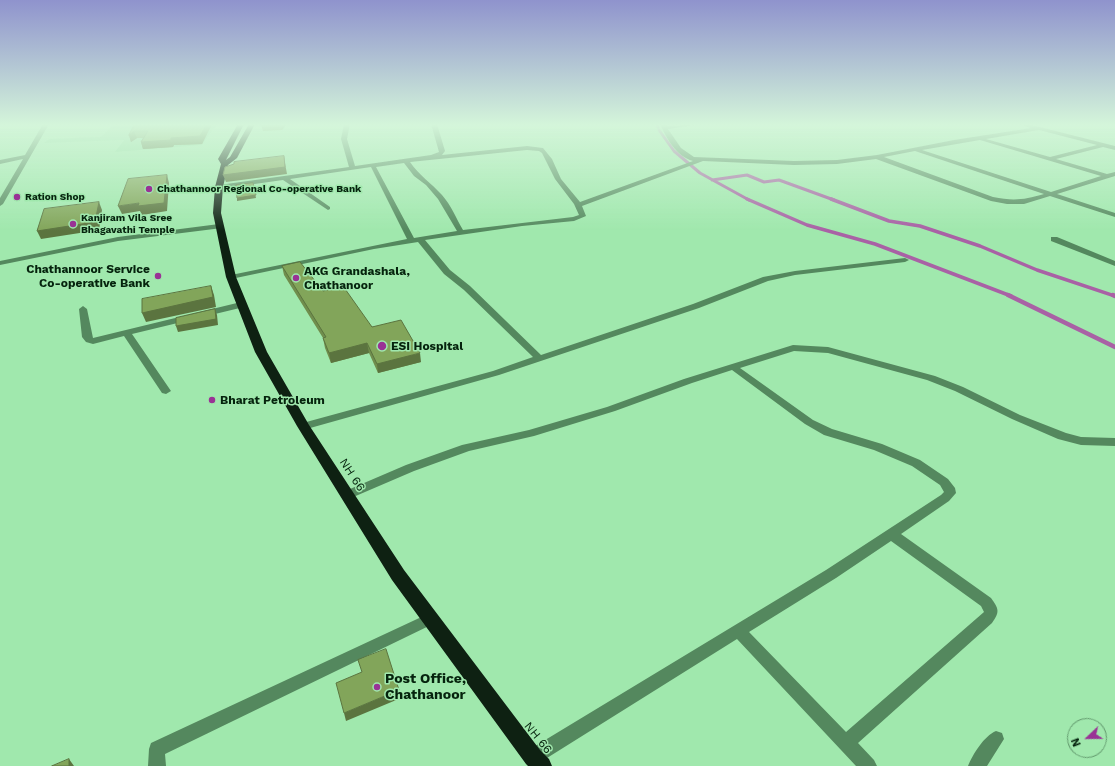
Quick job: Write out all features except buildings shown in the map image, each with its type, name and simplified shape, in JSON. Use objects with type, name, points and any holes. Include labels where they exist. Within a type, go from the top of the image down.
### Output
[{"type":"highway","name":"NH 66","points":[[222,160],[225,164]]},
{"type":"highway","name":"NH 66","points":[[231,160],[225,164],[219,187],[217,212],[231,278],[261,352],[303,426],[398,575],[537,761]]},
{"type":"street","points":[[0,162],[12,160]]},
{"type":"street","points":[[0,204],[24,160]]},
{"type":"street","points":[[350,160],[353,169]]},
{"type":"street","points":[[219,187],[414,160]]},
{"type":"street","points":[[231,278],[374,247],[461,232],[580,218],[583,214],[558,179],[549,160]]},
{"type":"street","points":[[578,205],[701,160],[794,163],[837,162],[855,160]]},
{"type":"street","points":[[885,160],[999,201],[1024,202],[1115,174]]},
{"type":"street","points":[[948,160],[1115,215]]},
{"type":"street","points":[[1052,160],[1106,176]]},
{"type":"street","points":[[406,161],[416,175],[441,198],[461,232]]},
{"type":"street","points":[[372,166],[416,240],[447,272],[540,358]]},
{"type":"street","points":[[284,178],[328,208]]},
{"type":"street","points":[[0,263],[118,239],[220,226]]},
{"type":"street","points":[[1054,239],[1115,264]]},
{"type":"street","points":[[303,426],[496,374],[696,306],[766,279],[803,272],[904,260]]},
{"type":"street","points":[[83,309],[89,340],[93,341],[241,305]]},
{"type":"street","points":[[126,332],[166,391]]},
{"type":"street","points":[[347,495],[410,468],[466,448],[538,431],[793,348],[828,350],[931,378],[959,389],[1016,417],[1062,436],[1081,441],[1115,442]]},
{"type":"street","points":[[537,761],[739,631],[831,574],[945,498],[950,493],[949,488],[944,482],[916,463],[878,447],[828,432],[809,422],[733,367]]},
{"type":"street","points":[[846,744],[987,619],[991,613],[986,602],[891,534]]},
{"type":"street","points":[[157,766],[157,749],[430,619]]},
{"type":"street","points":[[739,631],[868,766]]},
{"type":"street","points":[[977,766],[996,739]]},
{"type":"waterway","points":[[684,160],[700,173],[713,180]]},
{"type":"waterway","points":[[713,180],[747,175],[764,182],[779,180],[834,200]]},
{"type":"waterway","points":[[713,180],[748,199]]},
{"type":"waterway","points":[[748,199],[807,225],[875,244],[1011,296]]},
{"type":"waterway","points":[[831,199],[889,221],[920,226],[980,246],[1037,270],[1115,296],[1113,295]]},
{"type":"waterway","points":[[1008,295],[1115,347]]},
{"type":"place","name":"Chathannoor Regional Co-operative Bank","points":[[149,189]]},
{"type":"place","name":"Ration Shop","points":[[17,197]]},
{"type":"place","name":"Kanjiram Vila Sree Bhagavathi Temple","points":[[73,224]]},
{"type":"place","name":"Chathannoor Service Co-operative Bank","points":[[158,276]]},
{"type":"place","name":"AKG Grandashala, Chathanoor","points":[[296,278]]},
{"type":"place","name":"ESI Hospital","points":[[382,346]]},
{"type":"place","name":"Bharat Petroleum","points":[[212,400]]},
{"type":"place","name":"Post Office, Chathanoor","points":[[377,687]]}]
